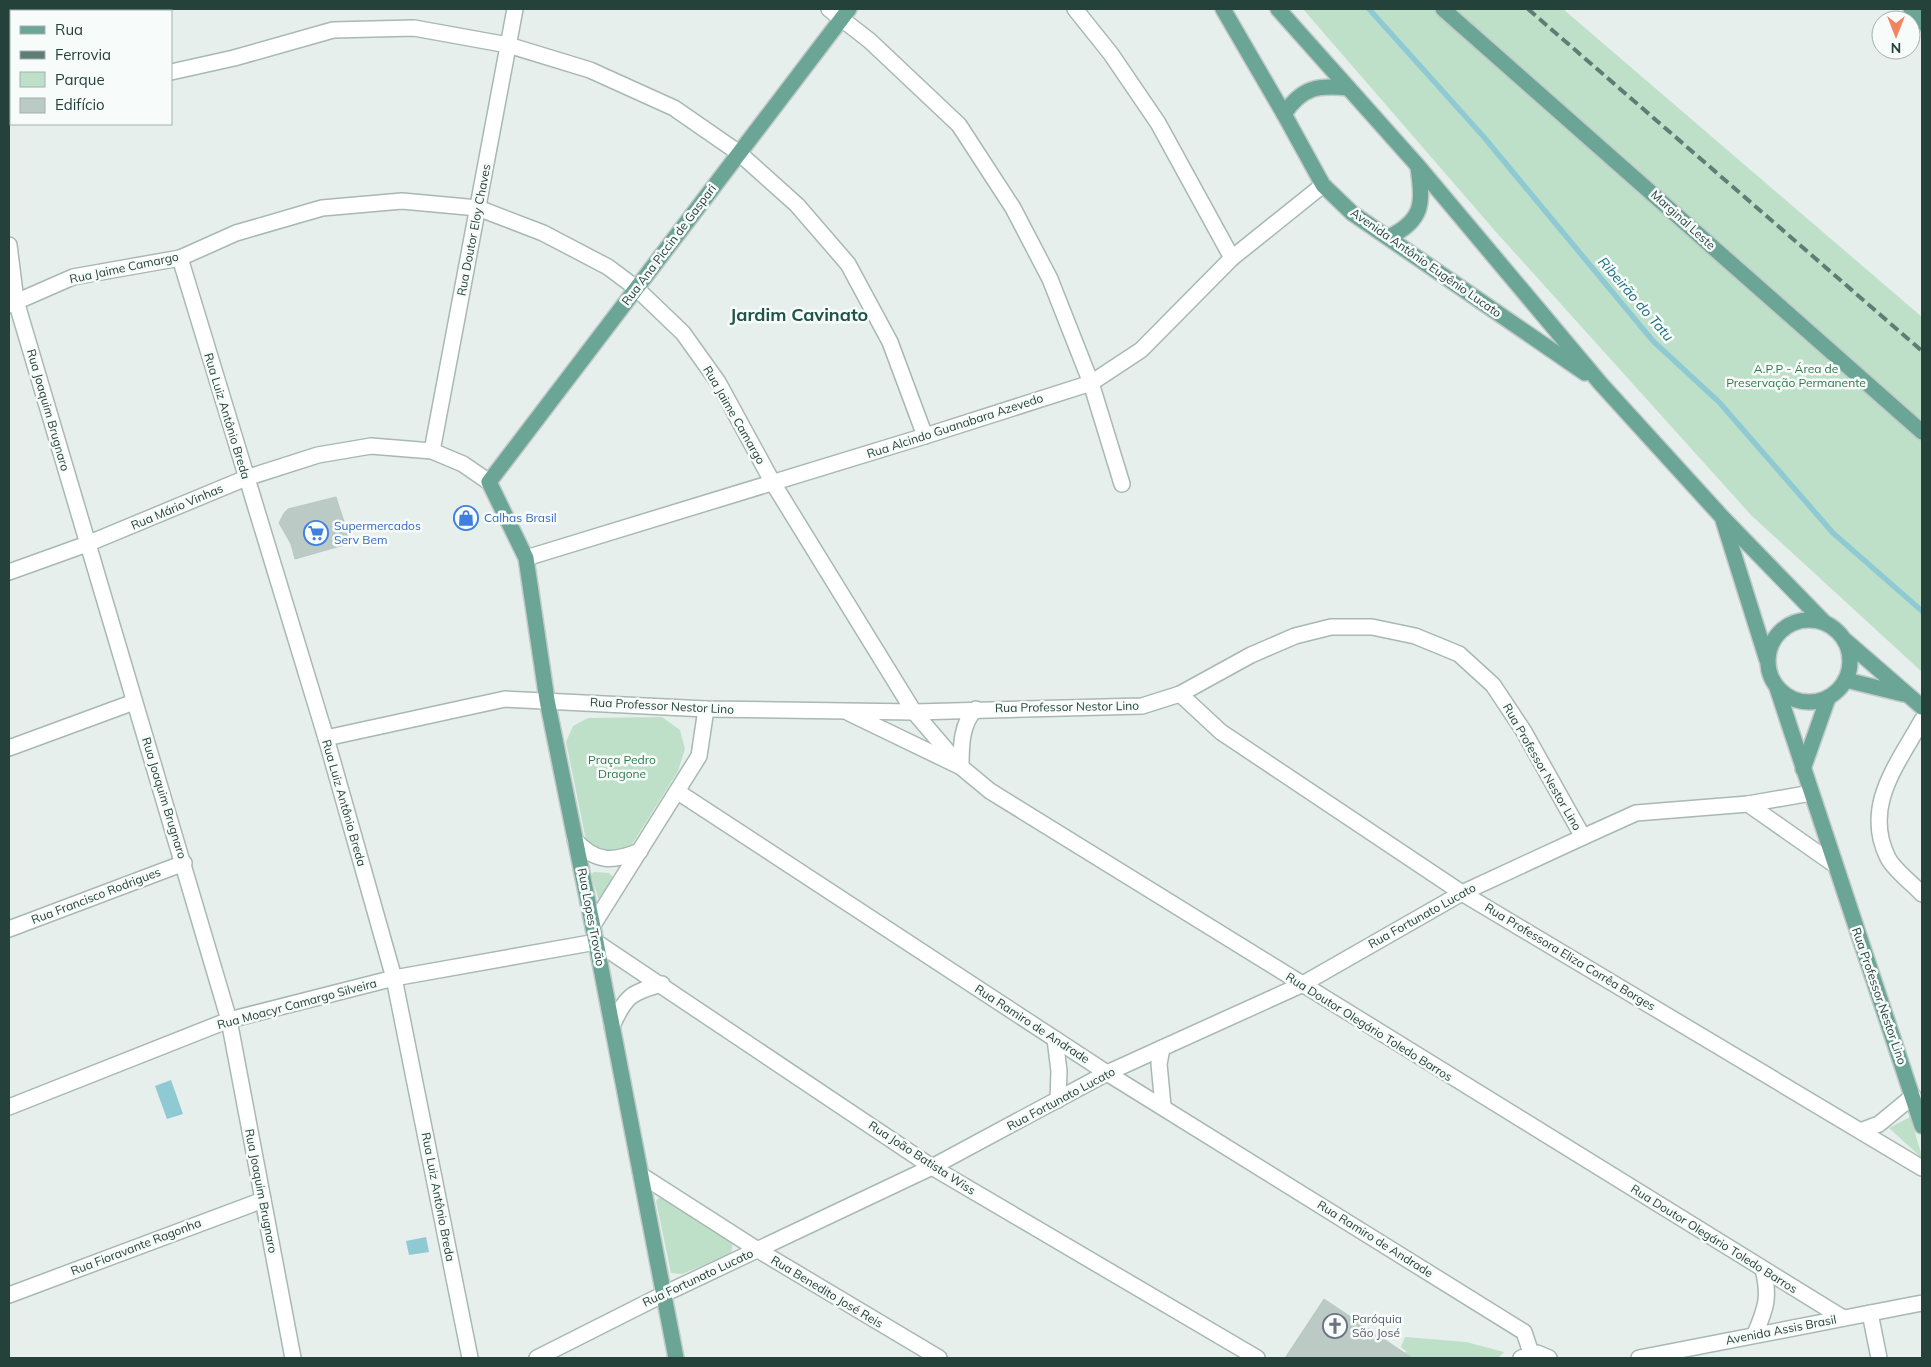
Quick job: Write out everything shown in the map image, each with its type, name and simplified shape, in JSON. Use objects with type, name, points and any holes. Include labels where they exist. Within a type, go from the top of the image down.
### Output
[{"type":"main road","name":"Avenida Antônio Eugênio Lucato","points":[[1223,9],[1322,184],[1352,212],[1601,384]]},
{"type":"main road","name":"Avenida Antônio Eugênio Lucato","points":[[1278,9],[1418,166],[1601,384],[1722,517],[1824,622]]},
{"type":"main road","name":"Marginal Leste","points":[[1443,9],[1922,432]]},
{"type":"main road","points":[[1911,9],[1922,23]]},
{"type":"main road","name":"Rua Ana Piccin de Gaspari","points":[[489,482],[846,14]]},
{"type":"main road","points":[[1284,114],[1292,103],[1305,91],[1327,86],[1348,88]]},
{"type":"main road","points":[[1389,237],[1406,228],[1421,206],[1418,166]]},
{"type":"main road","name":"Rua Lopes Trovão","points":[[489,482],[526,558],[547,700],[593,925],[676,1358]]},
{"type":"main road","name":"Avenida Antônio Eugênio Lucato","points":[[1722,517],[1767,662]]},
{"type":"main road","points":[[1846,641],[1850,654],[1850,667],[1846,680],[1828,698],[1815,702],[1801,702],[1788,697],[1777,688],[1770,676],[1767,662],[1770,648],[1776,636],[1786,626],[1808,620],[1824,622],[1837,631],[1922,707]]},
{"type":"main road","points":[[1846,680],[1907,695]]},
{"type":"main road","name":"Rua Professor Nestor Lino","points":[[1777,688],[1810,793],[1922,1126]]},
{"type":"main road","points":[[1803,769],[1828,698]]},
{"type":"street","name":"Rua Doutor Eloy Chaves","points":[[432,451],[515,9]]},
{"type":"street","points":[[829,9],[846,14],[870,41],[958,125],[1013,208],[1050,279],[1091,383],[1122,484]]},
{"type":"street","points":[[1074,9],[1111,54],[1158,123],[1232,258]]},
{"type":"street","points":[[172,72],[234,58],[333,30],[414,28],[508,45],[590,70],[674,108],[739,153],[796,206],[848,264],[890,342],[925,436]]},
{"type":"street","name":"Rua Alcindo Guanabara Azevedo","points":[[526,558],[925,436],[1091,383],[1141,350],[1232,258],[1322,184]]},
{"type":"street","name":"Rua Jaime Camargo","points":[[12,303],[73,277],[180,258],[236,233],[322,208],[402,201],[478,208],[543,233],[608,267],[636,288],[683,333],[718,382],[773,483],[914,712]]},
{"type":"street","name":"Rua Joaquim Brugnaro","points":[[9,245],[12,303],[184,863],[229,1020],[294,1358]]},
{"type":"street","name":"Rua Luiz Antônio Breda","points":[[180,258],[326,738],[394,978],[470,1358]]},
{"type":"street","name":"Rua Mário Vinhas","points":[[9,572],[87,544],[246,478],[318,455],[371,446],[432,451],[463,464],[489,482]]},
{"type":"street","name":"Rua Professor Nestor Lino","points":[[326,738],[505,699],[706,709],[914,712],[1142,706],[1180,694],[1251,655],[1295,636],[1331,626],[1372,627],[1415,636],[1459,654],[1493,685],[1523,730],[1583,837],[1636,813],[1748,804],[1810,793]]},
{"type":"street","name":"Rua Professora Eliza Corrêa Borges","points":[[1180,694],[1221,732],[1462,893],[1863,1130],[1922,1168]]},
{"type":"street","points":[[9,748],[134,702]]},
{"type":"street","points":[[593,925],[699,756],[706,709]]},
{"type":"street","points":[[845,711],[961,767],[963,734],[970,714],[976,709]]},
{"type":"street","name":"Rua Doutor Olegário Toledo Barros","points":[[914,712],[961,767],[990,791],[1301,985],[1843,1318]]},
{"type":"street","points":[[1922,720],[1884,791],[1877,817],[1880,836],[1888,859],[1922,894]]},
{"type":"street","name":"Rua Ramiro de Andrade","points":[[678,792],[1107,1073],[1163,1106],[1524,1332],[1526,1356]]},
{"type":"street","points":[[1748,804],[1835,865]]},
{"type":"street","name":"Rua Fortunato Lucato","points":[[537,1358],[664,1294],[932,1167],[1107,1073],[1301,985],[1462,893],[1583,837]]},
{"type":"street","points":[[575,840],[587,853],[603,858],[622,858],[640,851]]},
{"type":"street","name":"Rua Francisco Rodrigues","points":[[9,929],[184,863]]},
{"type":"street","name":"Rua Moacyr Camargo Silveira","points":[[9,1107],[229,1020],[394,978],[596,942]]},
{"type":"street","name":"Rua João Batista Wiss","points":[[596,942],[662,984],[932,1167],[1253,1356]]},
{"type":"street","points":[[612,1026],[622,1004],[639,990],[662,984]]},
{"type":"street","points":[[1055,1039],[1059,1071],[1058,1100]]},
{"type":"street","points":[[1162,1048],[1159,1064],[1163,1106]]},
{"type":"street","points":[[1863,1130],[1879,1124],[1913,1096]]},
{"type":"street","name":"Rua Benedito José Reis","points":[[641,1175],[758,1250],[939,1358]]},
{"type":"street","name":"Rua Fioravante Ragonha","points":[[9,1295],[263,1200]]},
{"type":"street","points":[[1756,1334],[1766,1307],[1768,1290],[1763,1269]]},
{"type":"street","name":"Avenida Assis Brasil","points":[[1639,1358],[1922,1303]]},
{"type":"street","points":[[1870,1314],[1879,1358]]},
{"type":"street","points":[[1526,1356],[1543,1354],[1549,1358],[1556,1358]]},
{"type":"green space","name":"A.P.P - Área de Preservação Permanente","points":[[1303,9],[1563,9],[1922,317],[1922,672],[1751,515],[1496,232]]},
{"type":"green space","name":"Praça Pedro Dragone","points":[[662,717],[680,730],[685,749],[678,771],[631,846],[618,854],[604,855],[587,845],[566,742],[573,726],[588,718]]},
{"type":"green space","points":[[594,872],[609,873],[613,877],[601,899],[598,898],[591,874]]},
{"type":"green space","points":[[1910,1117],[1922,1156],[1922,1158],[1889,1128]]},
{"type":"green space","points":[[667,1197],[733,1242],[731,1254],[682,1274],[671,1273],[656,1201],[659,1198]]},
{"type":"green space","points":[[1405,1337],[1466,1342],[1504,1352],[1498,1358],[1403,1358],[1406,1351],[1401,1347]]},
{"type":"water","points":[[171,1080],[183,1114],[167,1119],[155,1086]]},
{"type":"water","points":[[426,1237],[429,1252],[409,1255],[406,1241]]},
{"type":"building","name":"Supermercados Serv Bem","points":[[336,497],[351,543],[295,559],[291,544],[279,523],[284,513],[288,509]]},
{"type":"building","name":"Paróquia São José","points":[[1324,1299],[1412,1358],[1285,1358]]},
{"type":"waterway","name":"Ribeirão do Tatu","points":[[1369,9],[1483,136],[1653,341],[1719,402],[1833,533],[1922,611]]},
{"type":"railway","points":[[1528,9],[1922,351]]},
{"type":"place","name":"Calhas Brasil","points":[[466,518]]},
{"type":"place","name":"Supermercados Serv Bem","points":[[316,533]]},
{"type":"place","name":"Paróquia São José","points":[[1335,1326]]},
{"type":"district","name":"Jardim Cavinato","points":[[799,315]]}]
